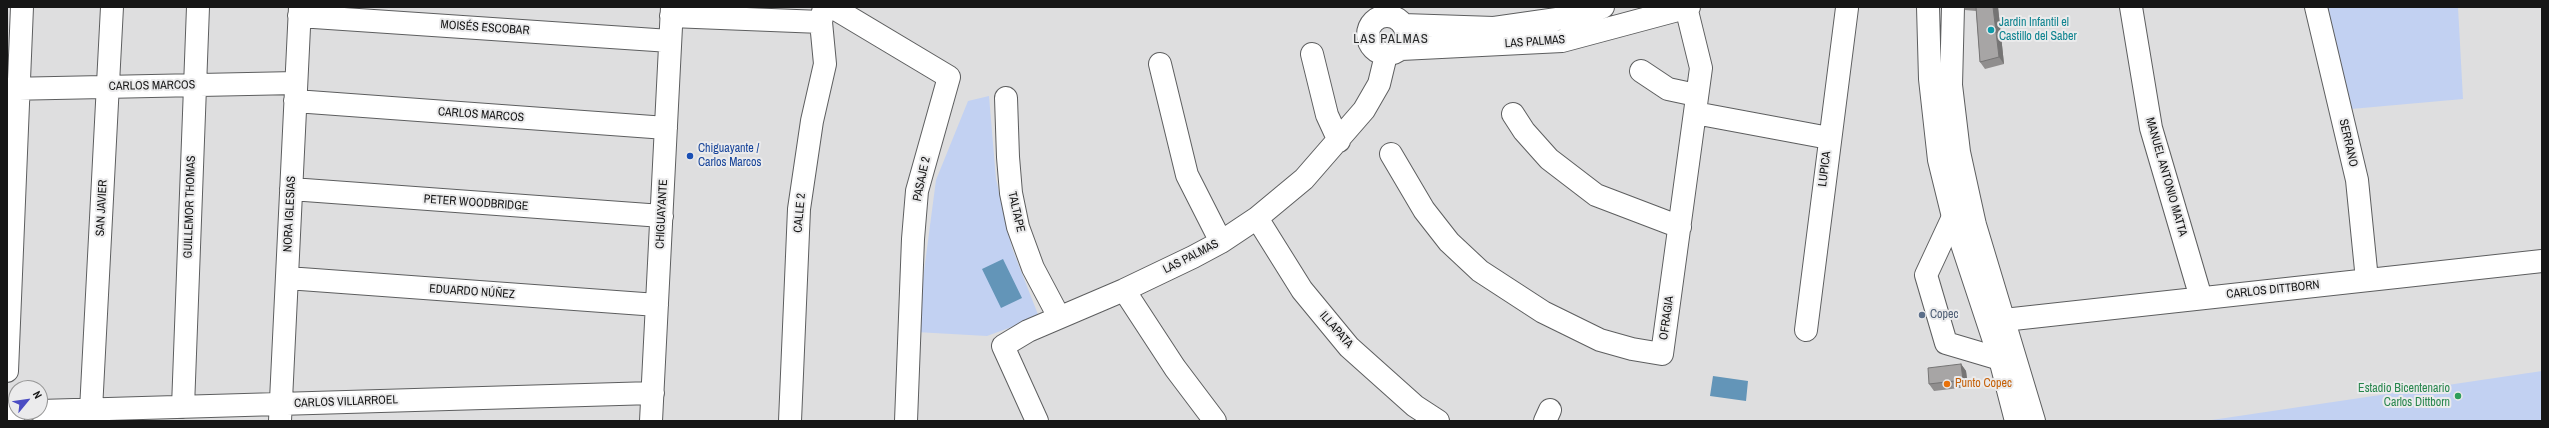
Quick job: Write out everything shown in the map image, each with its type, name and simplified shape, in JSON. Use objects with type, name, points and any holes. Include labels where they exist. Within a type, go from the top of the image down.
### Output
[{"type":"street","points":[[7,371],[13,89],[22,7]]},
{"type":"street","name":"SAN JAVIER","points":[[91,410],[112,7]]},
{"type":"street","name":"GUILLEMOR THOMAS","points":[[183,407],[198,7]]},
{"type":"street","name":"LAS PALMAS","points":[[1389,16],[1494,28],[1572,17],[1603,7]]},
{"type":"street","name":"LAS PALMAS","points":[[1394,52],[1562,42],[1687,7]]},
{"type":"street","name":"OFRAGIA","points":[[1391,154],[1437,226],[1449,242],[1480,271],[1542,312],[1600,340],[1632,349],[1662,354],[1701,68],[1687,7]]},
{"type":"street","points":[[1928,7],[1930,79],[1939,160],[1953,217],[2000,359],[2016,421]]},
{"type":"street","points":[[1953,7],[1951,85],[1959,152],[1975,225],[2034,421]]},
{"type":"street","name":"MANUEL ANTONIO MATTA","points":[[2131,7],[2151,128],[2201,298]]},
{"type":"street","name":"SERRANO","points":[[2316,7],[2356,180],[2367,280]]},
{"type":"street","name":"LUPICA","points":[[1806,330],[1829,138],[1847,8]]},
{"type":"street","name":"MOISÉS ESCOBAR","points":[[300,11],[670,40]]},
{"type":"street","name":"NORA IGLESIAS","points":[[281,412],[300,11]]},
{"type":"street","points":[[672,12],[825,12]]},
{"type":"street","name":"CHIGUAYANTE","points":[[652,421],[672,12]]},
{"type":"street","name":"CALLE 2","points":[[790,421],[799,209],[812,121],[825,64],[825,12]]},
{"type":"street","name":"PASAJE 2","points":[[825,12],[949,77],[917,191],[912,247],[906,421]]},
{"type":"street","points":[[1389,16],[1373,23],[1368,36],[1374,48],[1394,52]]},
{"type":"street","name":"LAS PALMAS","points":[[1037,421],[1003,346],[1028,330],[1124,290],[1221,242],[1257,218],[1304,180],[1340,141],[1364,110],[1379,84],[1394,52],[1406,37],[1389,16]]},
{"type":"street","points":[[1312,54],[1327,115],[1340,141]]},
{"type":"street","points":[[1160,64],[1187,175],[1221,242]]},
{"type":"street","points":[[1641,71],[1668,89],[1695,104],[1829,138]]},
{"type":"street","name":"CARLOS MARCOS","points":[[13,89],[195,85],[296,92],[666,128]]},
{"type":"street","name":"TALTAPE","points":[[1006,98],[1008,164],[1018,227],[1033,268],[1059,318]]},
{"type":"street","points":[[1513,114],[1524,131],[1549,158],[1596,195],[1680,227]]},
{"type":"street","name":"PETER WOODBRIDGE","points":[[291,190],[662,216]]},
{"type":"street","points":[[1953,217],[1926,275],[1946,343],[2000,359]]},
{"type":"street","name":"ILLAPATA","points":[[1257,218],[1302,290],[1349,347],[1414,406],[1438,421]]},
{"type":"street","name":"CARLOS DITTBORN","points":[[2004,320],[2542,261]]},
{"type":"street","name":"EDUARDO NÚÑEZ","points":[[287,278],[657,305]]},
{"type":"street","points":[[1124,290],[1175,368],[1215,421]]},
{"type":"street","name":"CARLOS VILLARROEL","points":[[48,411],[183,407],[281,412],[653,393]]},
{"type":"shaded area","points":[[2325,7],[2458,7],[2463,99],[2351,109]]},
{"type":"shaded area","points":[[989,96],[996,179],[1012,248],[1039,317],[987,336],[916,332],[936,180],[968,101]]},
{"type":"shaded area","points":[[1003,259],[1022,298],[1001,308],[982,269]]},
{"type":"shaded area","name":"Estadio Bicentenario Carlos Dittborn","points":[[2542,371],[2542,421],[2205,421]]},
{"type":"shaded area","points":[[1713,376],[1748,381],[1746,401],[1710,396]]},
{"type":"building","points":[[1976,7],[1993,7],[1999,57],[1980,62]]},
{"type":"building","points":[[1961,364],[1963,380],[1929,384],[1928,368]]},
{"type":"place","name":"Jardin Infantil el Castillo del Saber","points":[[1991,30]]},
{"type":"place","name":"Chiguayante / Carlos Marcos","points":[[690,156]]},
{"type":"place","name":"Copec","points":[[1922,315]]},
{"type":"place","name":"Punto Copec","points":[[1947,384]]},
{"type":"place","name":"Estadio Bicentenario Carlos Dittborn","points":[[2458,396]]},
{"type":"district","name":"LAS PALMAS","points":[[1391,40]]}]
